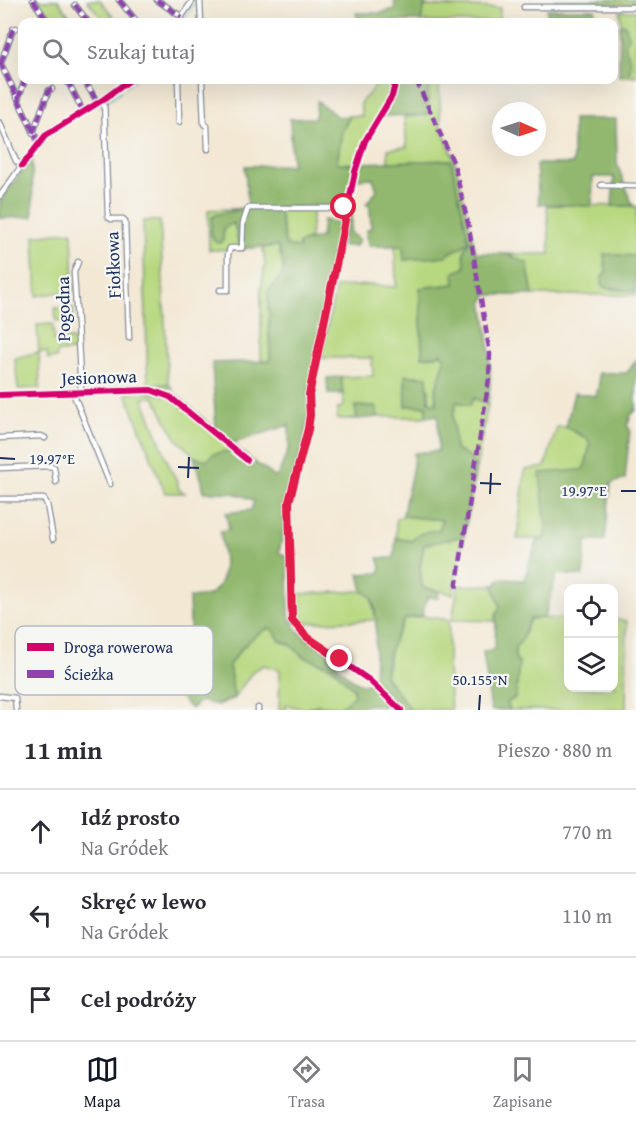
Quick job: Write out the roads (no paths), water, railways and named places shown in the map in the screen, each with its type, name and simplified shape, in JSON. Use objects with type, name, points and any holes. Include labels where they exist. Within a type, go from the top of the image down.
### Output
[{"type":"street","points":[[33,0],[45,18]]},
{"type":"street","points":[[119,0],[133,18]]},
{"type":"street","points":[[157,0],[182,17],[193,0]]},
{"type":"street","points":[[200,0],[201,18]]},
{"type":"street","points":[[75,5],[85,18]]},
{"type":"street","points":[[524,8],[636,7]]},
{"type":"street","points":[[16,28],[13,29],[0,62],[39,142]]},
{"type":"street","points":[[18,99],[24,84]]},
{"type":"street","points":[[69,84],[84,113]]},
{"type":"street","points":[[86,84],[98,103]]},
{"type":"street","points":[[0,196],[39,142],[125,84]]},
{"type":"street","points":[[178,84],[179,122]]},
{"type":"street","points":[[202,84],[208,150]]},
{"type":"street","points":[[33,133],[49,90],[52,88]]},
{"type":"street","name":"Fiołkowa","points":[[104,99],[108,217],[125,221],[129,338]]},
{"type":"street","points":[[380,116],[359,156],[309,395],[308,429],[289,502],[292,620],[307,637],[369,680],[401,710]]},
{"type":"street","points":[[0,123],[16,161],[22,166]]},
{"type":"street","points":[[601,185],[636,186]]},
{"type":"street","points":[[220,290],[228,290],[228,255],[230,248],[242,248],[243,223],[248,208],[347,208]]},
{"type":"street","name":"Pogodna","points":[[78,262],[74,272],[81,392]]},
{"type":"street","name":"Jesionowa","points":[[0,395],[151,390],[170,397],[247,460]]},
{"type":"street","points":[[73,393],[110,484]]},
{"type":"street","points":[[0,438],[41,436],[45,438]]},
{"type":"street","points":[[0,468],[54,467],[56,482]]},
{"type":"street","points":[[0,499],[44,499],[47,504],[53,539]]},
{"type":"street","points":[[0,696],[15,698],[16,710]]},
{"type":"waterway","points":[[185,18],[197,0]]},
{"type":"waterway","points":[[126,87],[129,84]]},
{"type":"waterway","points":[[107,101],[121,91]]}]
